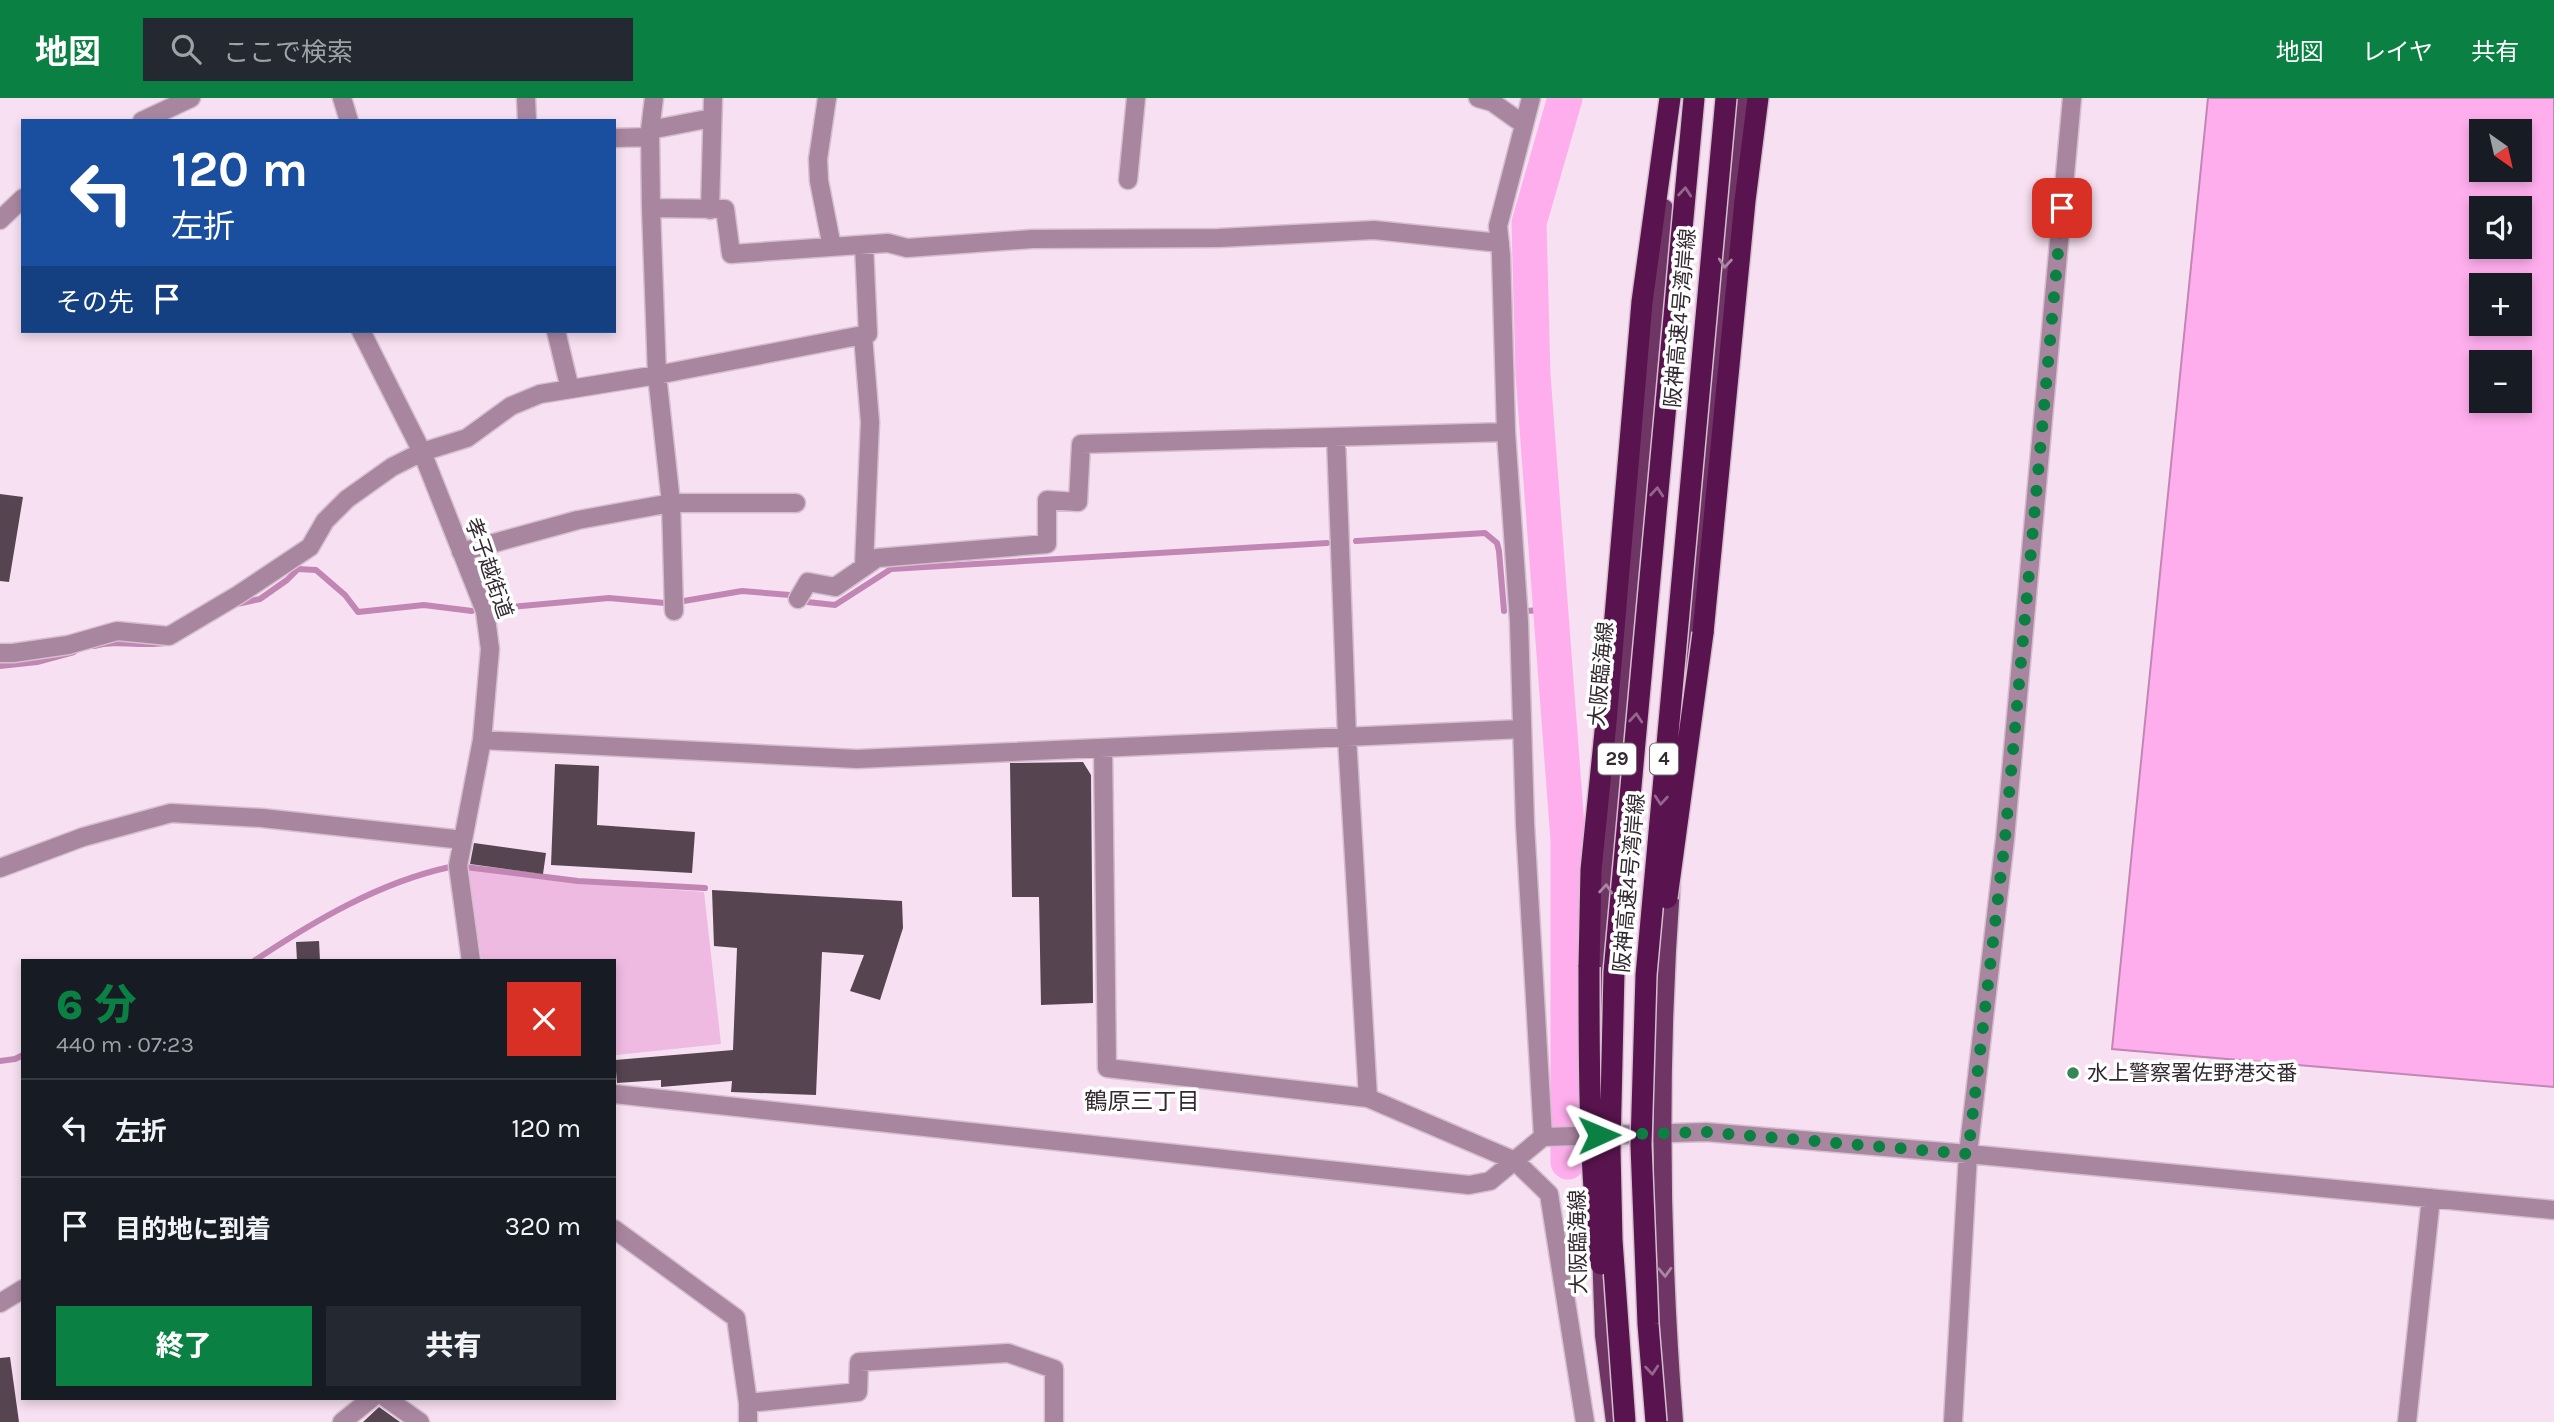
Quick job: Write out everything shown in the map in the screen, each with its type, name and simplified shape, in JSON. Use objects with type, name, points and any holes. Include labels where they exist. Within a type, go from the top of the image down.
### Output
[{"type":"highway","points":[[1623,1422],[1596,1223],[1589,1100],[1591,870],[1642,302],[1672,98]]},
{"type":"highway","name":"阪神高速4号湾岸線","points":[[1623,1422],[1610,1150],[1614,972],[1694,98]]},
{"type":"highway","name":"阪神高速4号湾岸線","points":[[1657,1422],[1648,1325],[1641,1145],[1646,975],[1726,98]]},
{"type":"highway","points":[[1648,1325],[1652,1110],[1658,987],[1668,877],[1703,633],[1745,201],[1758,98]]},
{"type":"main road","name":"大阪臨海線","points":[[1615,1422],[1604,1335],[1599,1135],[1603,921],[1672,98]]},
{"type":"main road","points":[[1674,1422],[1666,1326],[1660,1133],[1666,950],[1690,628],[1741,98]]},
{"type":"street","points":[[146,119],[191,98]]},
{"type":"street","points":[[342,98],[348,119]]},
{"type":"street","points":[[526,98],[527,119]]},
{"type":"street","points":[[654,98],[650,133],[650,208],[657,375],[671,503],[674,611]]},
{"type":"street","points":[[710,209],[713,98]]},
{"type":"street","points":[[827,98],[818,159],[819,181],[832,247]]},
{"type":"street","points":[[1128,180],[1136,98]]},
{"type":"street","points":[[1478,98],[1492,102],[1523,124]]},
{"type":"street","points":[[1531,98],[1498,226],[1506,432],[1519,621],[1543,1137]]},
{"type":"street","points":[[1953,1422],[1968,1154],[2005,839],[2072,98]]},
{"type":"street","points":[[616,138],[650,133],[712,118]]},
{"type":"street","points":[[0,220],[21,200]]},
{"type":"street","points":[[650,208],[725,209],[731,254],[888,243],[907,248],[1032,239],[1219,238],[1374,230],[1500,243]]},
{"type":"street","points":[[0,653],[68,645],[117,631],[169,636],[238,595],[310,547],[325,521],[347,499],[392,467],[422,452],[467,438],[511,406],[540,394],[657,375],[868,334],[864,244]]},
{"type":"street","name":"孝子越街道","points":[[362,333],[422,452],[485,611],[490,649],[482,740],[458,866],[471,959]]},
{"type":"street","points":[[556,333],[569,389]]},
{"type":"street","points":[[863,335],[870,422],[864,566]]},
{"type":"street","points":[[798,599],[808,582],[835,587],[877,558],[1046,544],[1047,500],[1078,502],[1081,444],[1506,432]]},
{"type":"street","points":[[1336,438],[1347,737],[1368,1098]]},
{"type":"street","points":[[461,552],[578,520],[671,503],[796,503]]},
{"type":"street","points":[[482,740],[857,759],[1522,729]]},
{"type":"street","points":[[1103,748],[1107,1068],[1368,1098],[1515,1161],[1549,1194],[1585,1422]]},
{"type":"street","points":[[0,868],[83,836],[171,813],[262,818],[463,840]]},
{"type":"street","points":[[616,1094],[1469,1185],[1490,1181],[1543,1137],[1706,1132],[2554,1210]]},
{"type":"street","points":[[2407,1422],[2431,1198]]},
{"type":"street","points":[[616,1230],[736,1318],[748,1403],[748,1422]]},
{"type":"street","points":[[0,1303],[21,1290]]},
{"type":"street","points":[[748,1403],[858,1392],[859,1362],[1009,1353],[1054,1369],[1054,1422]]},
{"type":"street","points":[[342,1422],[370,1400]]},
{"type":"street","points":[[389,1400],[420,1422]]},
{"type":"shaded area","points":[[2208,98],[2554,98],[2554,1087],[2112,1049]]},
{"type":"shaded area","points":[[466,869],[565,882],[704,892],[721,1044],[616,1055],[616,959],[482,959]]},
{"type":"building","points":[[0,494],[23,497],[9,582],[0,581]]},
{"type":"building","points":[[1083,762],[1091,775],[1093,1003],[1041,1005],[1039,897],[1012,897],[1010,763]]},
{"type":"building","points":[[555,764],[599,766],[597,825],[695,832],[692,873],[551,865]]},
{"type":"building","points":[[474,843],[546,853],[543,874],[470,864]]},
{"type":"building","points":[[712,890],[902,901],[903,928],[880,1000],[850,991],[864,955],[822,952],[816,1095],[731,1092],[732,1081],[661,1087],[661,1080],[617,1083],[616,1060],[733,1050],[737,948],[714,946]]},
{"type":"building","points":[[319,941],[320,959],[297,959],[296,942]]},
{"type":"building","points":[[10,1357],[19,1422],[0,1422],[0,1358]]},
{"type":"building","points":[[379,1407],[400,1422],[363,1422]]},
{"type":"waterway","points":[[1565,98],[1529,223],[1533,375],[1568,840],[1568,1162]]},
{"type":"waterway","points":[[1356,541],[1485,533],[1497,543],[1499,551],[1504,611]]},
{"type":"waterway","points":[[807,602],[835,605],[891,569],[1327,543]]},
{"type":"waterway","points":[[237,604],[260,599],[298,569],[316,570],[345,595],[358,612],[424,605],[472,611]]},
{"type":"waterway","points":[[678,602],[742,591],[790,595]]},
{"type":"waterway","points":[[490,609],[609,598],[665,603]]},
{"type":"waterway","points":[[1527,611],[1550,609]]},
{"type":"waterway","points":[[94,646],[170,642]]},
{"type":"waterway","points":[[0,666],[37,662],[74,652]]},
{"type":"waterway","points":[[257,959],[300,932],[373,893],[398,882],[450,867]]},
{"type":"waterway","points":[[465,867],[578,881],[705,888]]},
{"type":"waterway","points":[[0,1061],[21,1056]]},
{"type":"place","name":"水上警察署佐野港交番","points":[[2073,1073]]},
{"type":"district","name":"鶴原三丁目","points":[[1142,1101]]},
{"type":"route","points":[[1599,1135],[1706,1132],[1968,1154],[2005,839],[2062,208]]}]
